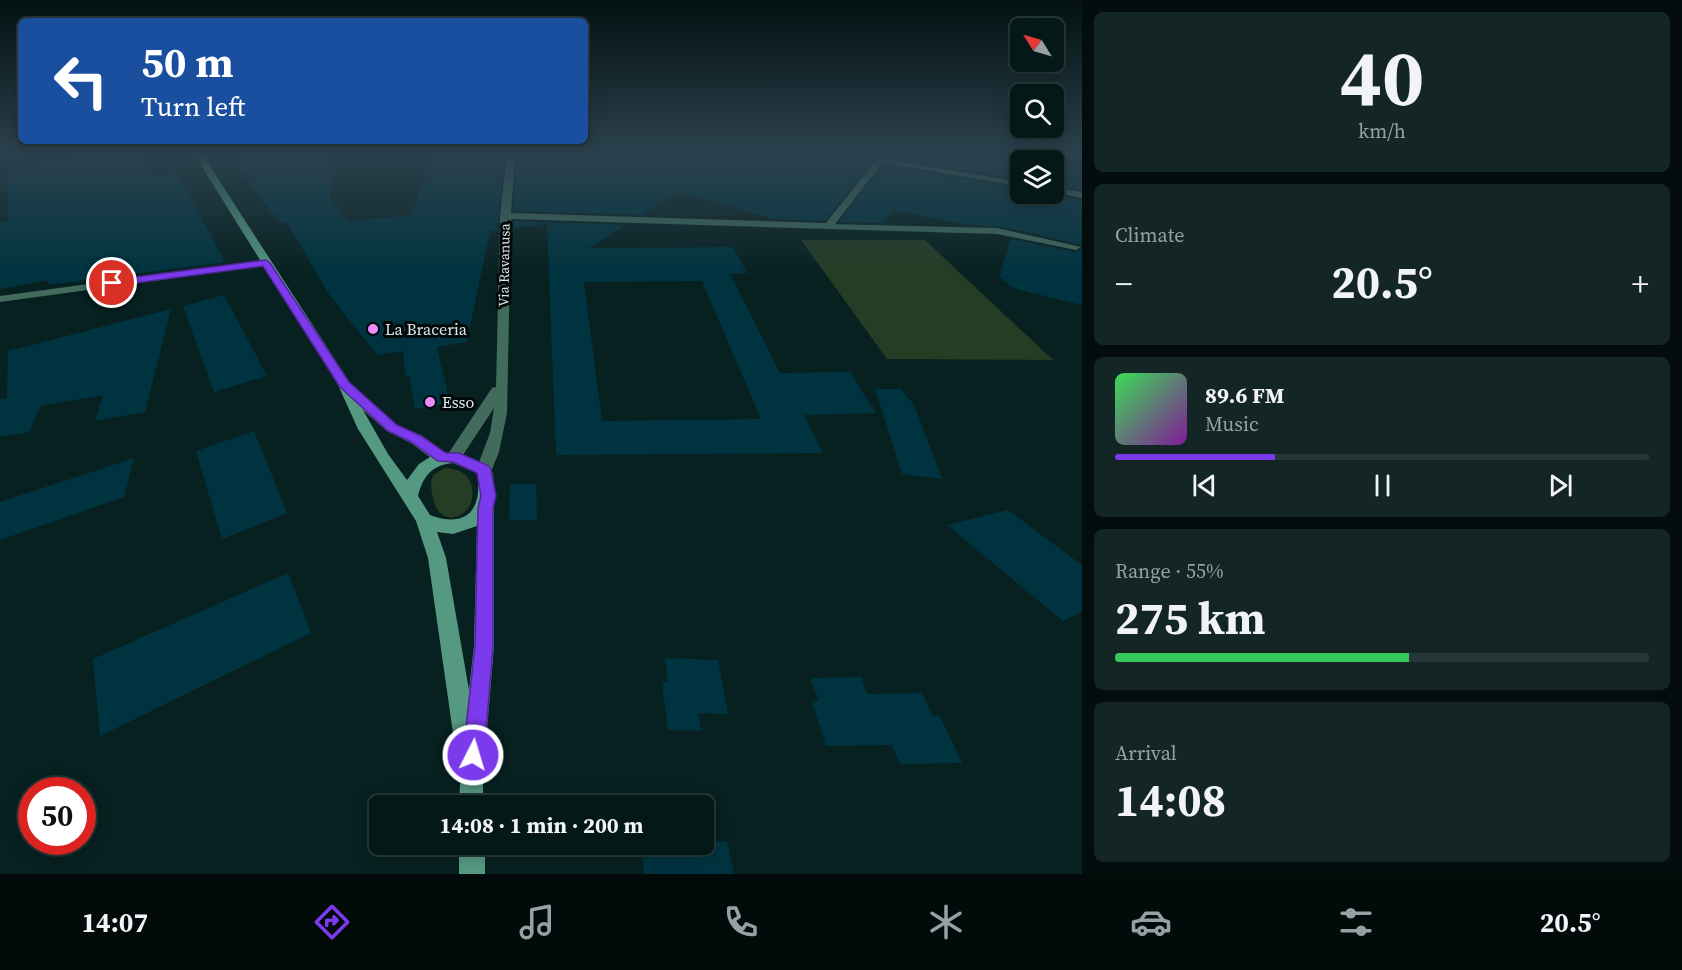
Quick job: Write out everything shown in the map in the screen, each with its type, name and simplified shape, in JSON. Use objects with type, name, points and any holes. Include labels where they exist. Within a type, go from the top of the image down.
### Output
[{"type":"main road","points":[[223,195],[345,385],[365,429],[424,520],[437,558],[471,777]]},
{"type":"main road","points":[[345,385],[392,428],[449,457],[484,470],[489,496],[486,508],[484,646],[471,795]]},
{"type":"main road","points":[[410,496],[413,481],[420,470],[429,463],[449,457]]},
{"type":"main road","points":[[424,520],[449,528],[462,526],[471,522],[486,508]]},
{"type":"main road","points":[[472,855],[472,874]]},
{"type":"street","name":"Via Ravanusa","points":[[484,470],[497,437],[504,377],[507,195]]},
{"type":"street","points":[[829,226],[853,195]]},
{"type":"street","points":[[505,216],[997,231],[1076,248]]},
{"type":"street","points":[[0,299],[266,263]]},
{"type":"street","points":[[449,457],[488,410],[504,377]]},
{"type":"green space","points":[[801,240],[925,240],[1053,360],[887,359]]},
{"type":"green space","points":[[445,468],[461,472],[471,484],[470,505],[458,516],[443,515],[437,509],[433,498],[431,481],[433,475]]},
{"type":"building","points":[[7,195],[189,195],[225,262],[48,285],[49,280],[0,289],[0,222],[9,221]]},
{"type":"building","points":[[258,195],[330,195],[330,199],[348,220],[411,216],[419,195],[501,195],[497,230],[490,230],[467,342],[437,347],[450,403],[415,409],[409,375],[405,376],[403,351],[377,355],[328,293],[287,222],[279,223]]},
{"type":"building","points":[[514,195],[675,195],[642,215],[513,211]]},
{"type":"building","points":[[689,195],[846,195],[825,221],[774,219]]},
{"type":"building","points":[[860,195],[1010,195],[1010,204],[1064,204],[1064,197],[1082,200],[1082,245],[1014,229],[958,223],[893,210],[883,223],[839,222]]},
{"type":"building","points":[[513,221],[626,225],[589,248],[733,247],[747,273],[730,274],[780,373],[850,372],[876,413],[804,415],[823,453],[556,455],[547,224],[513,228]],"holes":[[[702,281],[761,419],[602,421],[584,282]]]},
{"type":"building","points":[[1011,239],[1076,252],[1082,249],[1082,305],[1013,288],[999,277]]},
{"type":"building","points":[[224,295],[267,376],[214,392],[183,306]]},
{"type":"building","points":[[171,309],[145,412],[95,421],[103,395],[41,406],[29,432],[0,437],[0,399],[7,398],[8,351]]},
{"type":"building","points":[[875,389],[901,389],[914,405],[942,479],[902,474]]},
{"type":"building","points":[[254,431],[287,513],[222,539],[196,451]]},
{"type":"building","points":[[134,458],[124,497],[0,540],[0,502]]},
{"type":"building","points":[[510,484],[536,484],[537,520],[509,520]]},
{"type":"building","points":[[1008,510],[1082,565],[1082,612],[1063,621],[947,525]]},
{"type":"building","points":[[288,573],[311,633],[100,736],[93,659]]},
{"type":"building","points":[[665,658],[718,660],[728,714],[698,713],[701,731],[668,730],[662,682],[668,682]]},
{"type":"building","points":[[861,677],[867,694],[922,693],[933,716],[940,716],[962,763],[900,764],[892,745],[826,746],[812,701],[819,701],[810,678]]},
{"type":"building","points":[[727,841],[734,874],[644,874],[642,855],[714,855],[714,842]]},
{"type":"place","name":"La Braceria","points":[[373,329]]},
{"type":"place","name":"Esso","points":[[430,402]]},
{"type":"route","points":[[112,283],[266,263],[345,385],[392,428],[416,439],[443,458],[454,457],[476,464],[484,470],[489,496],[486,508],[484,646],[473,755]]}]
